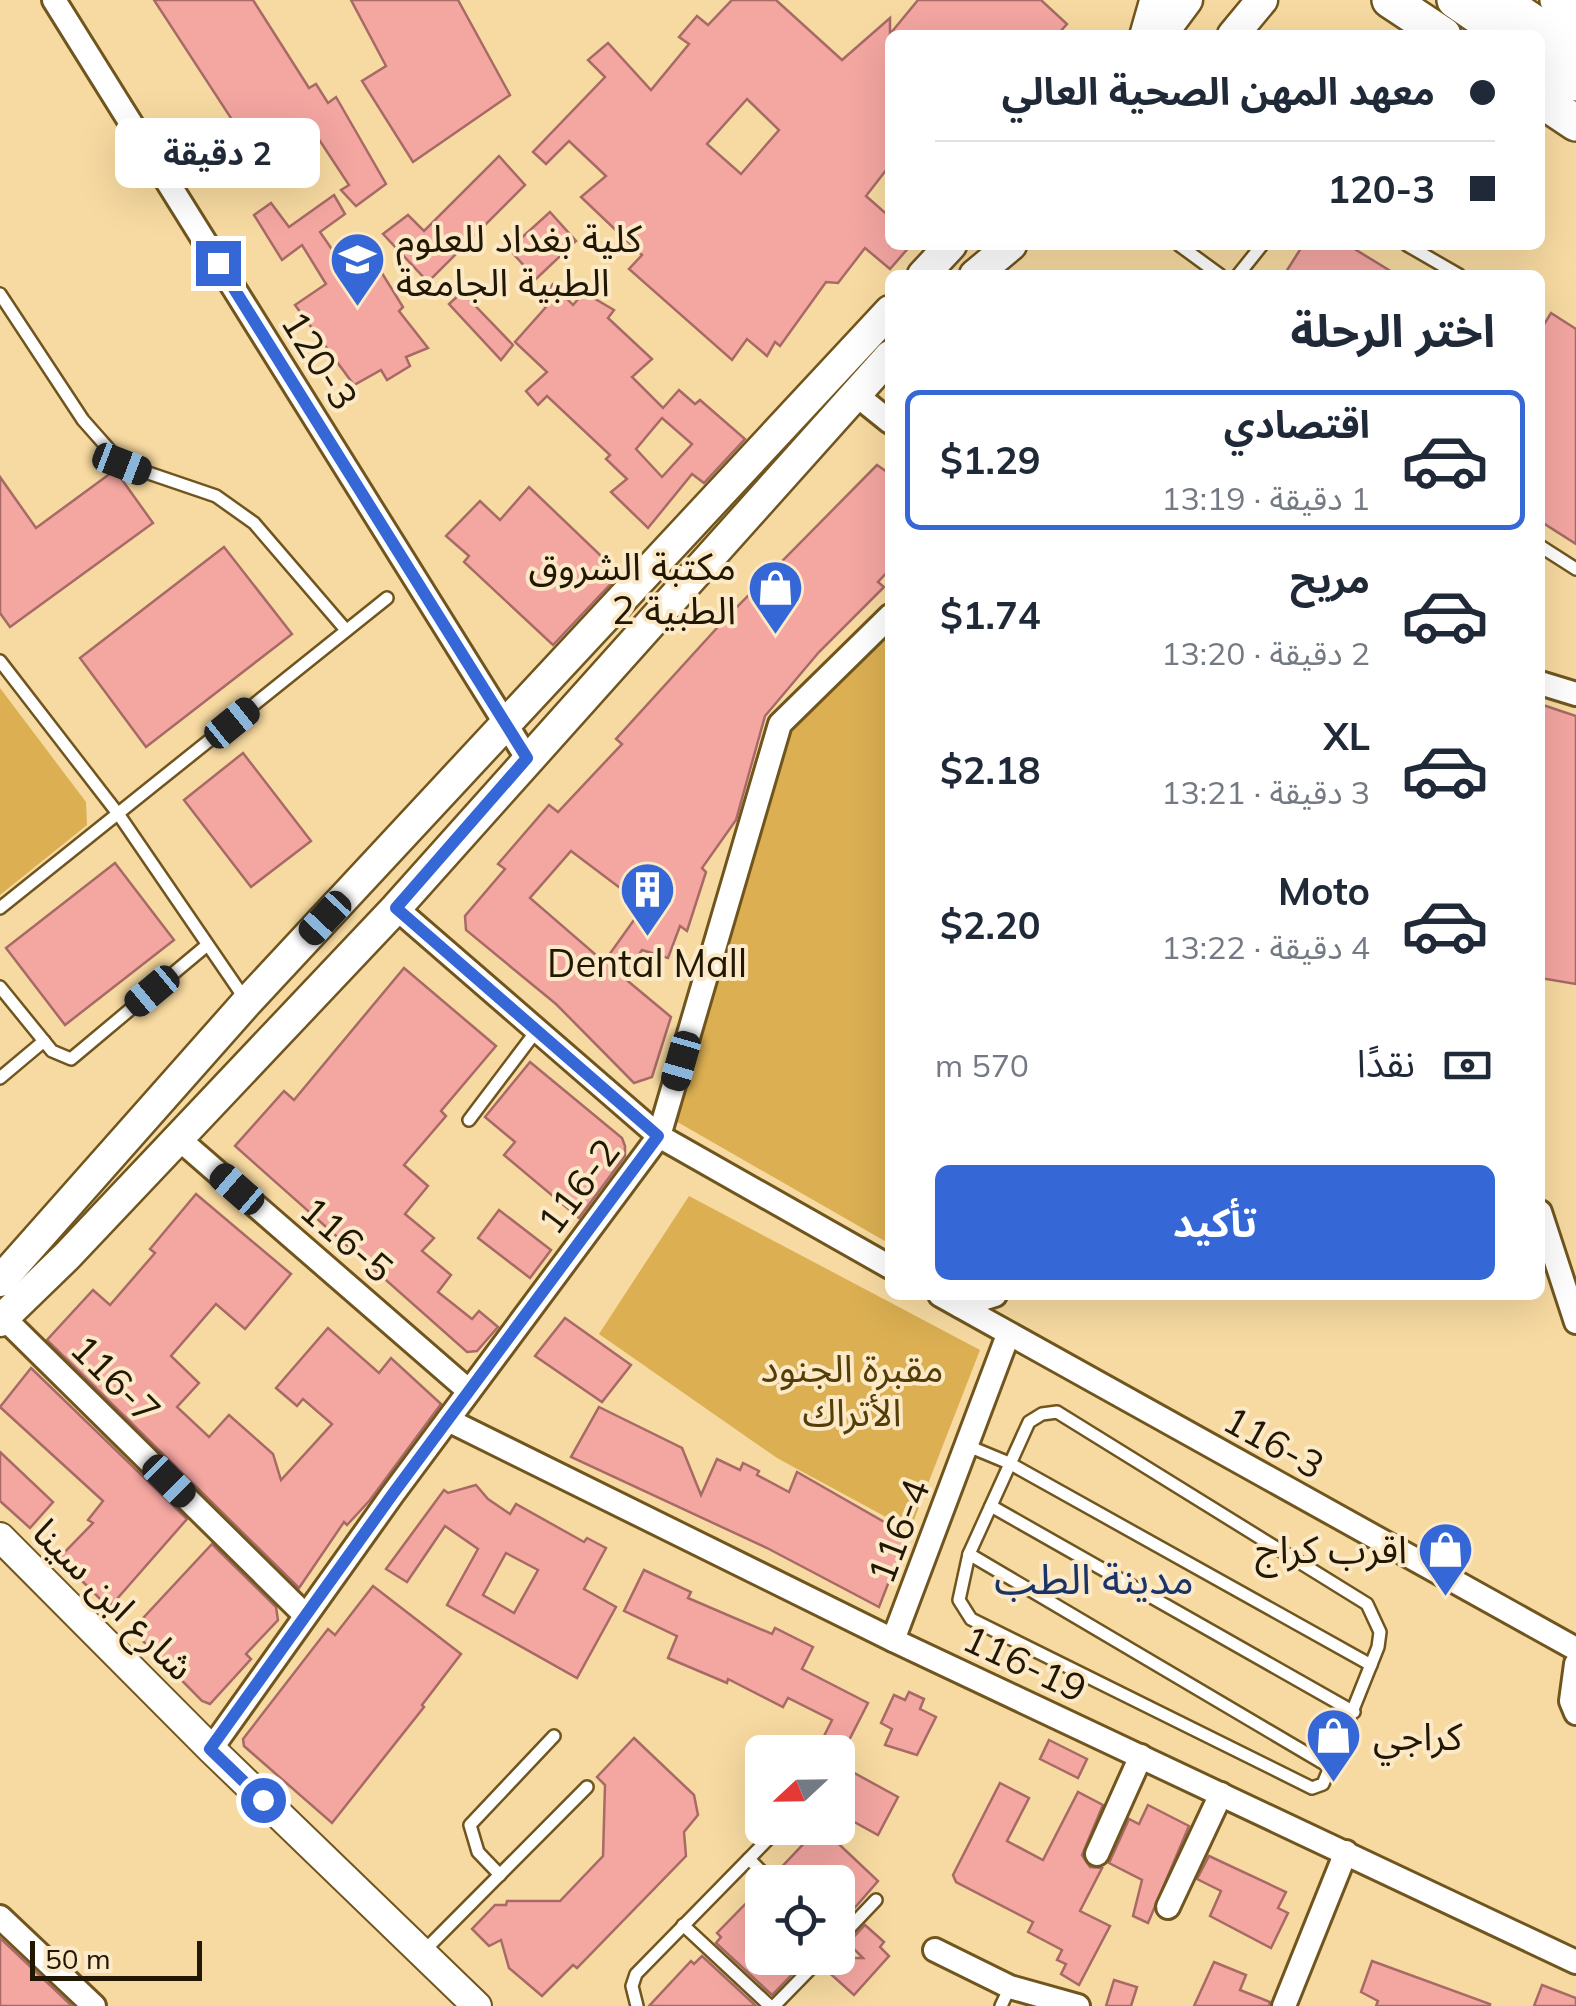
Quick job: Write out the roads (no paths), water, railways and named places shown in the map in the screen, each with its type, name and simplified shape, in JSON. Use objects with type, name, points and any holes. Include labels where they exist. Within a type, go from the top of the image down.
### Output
[{"type":"main road","points":[[1149,30],[1158,0]]},
{"type":"main road","points":[[1165,30],[1188,0]]},
{"type":"main road","points":[[1237,30],[1262,0]]},
{"type":"main road","points":[[1390,0],[1435,30]]},
{"type":"main road","points":[[1455,0],[1499,30]]},
{"type":"main road","points":[[1500,0],[1544,30]]},
{"type":"main road","points":[[1558,0],[1576,13]]},
{"type":"main road","points":[[1545,31],[1576,52]]},
{"type":"main road","points":[[1545,61],[1576,83]]},
{"type":"main road","points":[[1545,102],[1576,123]]},
{"type":"main road","points":[[928,270],[946,250]]},
{"type":"main road","points":[[981,270],[1005,250]]},
{"type":"main road","points":[[4,1311],[247,1002],[885,316]]},
{"type":"main road","points":[[4,1311],[179,1139],[396,908],[885,361]]},
{"type":"street","name":"120-3","points":[[54,0],[527,758]]},
{"type":"street","points":[[1545,115],[1576,141]]},
{"type":"street","points":[[854,393],[885,418]]},
{"type":"street","name":"116-2","points":[[210,1749],[658,1136],[780,724],[885,621]]},
{"type":"street","points":[[1545,684],[1576,694]]},
{"type":"street","points":[[396,908],[658,1136],[885,1264]]},
{"type":"street","name":"116-5","points":[[179,1139],[469,1391]]},
{"type":"street","points":[[1545,1227],[1576,1322]]},
{"type":"street","name":"116-3","points":[[950,1301],[1576,1649]]},
{"type":"street","name":"116-7","points":[[4,1311],[305,1615]]},
{"type":"street","name":"116-4","points":[[894,1640],[1008,1335]]},
{"type":"street","name":"116-19","points":[[448,1420],[894,1640],[1576,1962]]},
{"type":"street","name":"شارع ابن سينا","points":[[0,1538],[210,1749],[476,2006]]},
{"type":"street","points":[[1576,1664],[1572,1700],[1576,1714]]},
{"type":"street","points":[[1097,1854],[1142,1756]]},
{"type":"street","points":[[1168,1908],[1221,1794]]},
{"type":"street","points":[[1284,2006],[1346,1852]]},
{"type":"street","points":[[0,1917],[94,2006]]},
{"type":"street","points":[[935,1950],[1006,1997],[1078,2006]]},
{"type":"lane","points":[[1185,250],[1213,270]]},
{"type":"lane","points":[[1242,270],[1258,250]]},
{"type":"lane","points":[[1416,250],[1450,270]]},
{"type":"lane","points":[[0,294],[84,420],[122,464],[216,496],[254,523],[346,630]]},
{"type":"lane","points":[[1545,549],[1576,569]]},
{"type":"lane","points":[[0,908],[386,598]]},
{"type":"lane","points":[[0,662],[119,815],[247,1002]]},
{"type":"lane","points":[[0,988],[58,1056],[71,1059],[206,946]]},
{"type":"lane","points":[[469,1120],[537,1030]]},
{"type":"lane","points":[[0,1078],[44,1042]]},
{"type":"lane","points":[[1057,1412],[1367,1604],[1380,1632],[1354,1712],[1322,1784],[1312,1788],[971,1618],[959,1600],[969,1554],[992,1506],[1029,1422],[1042,1414],[1057,1412]]},
{"type":"lane","points":[[968,1446],[1009,1462],[1371,1665]]},
{"type":"lane","points":[[992,1506],[1354,1712]]},
{"type":"lane","points":[[969,1554],[1330,1767]]},
{"type":"lane","points":[[500,1874],[478,1852],[470,1825],[554,1736]]},
{"type":"lane","points":[[421,1954],[587,1788]]},
{"type":"lane","points":[[637,2006],[632,1986],[636,1974],[762,1845]]},
{"type":"lane","points":[[749,1858],[756,1865]]},
{"type":"lane","points":[[855,1922],[876,1900]]},
{"type":"lane","points":[[684,1925],[772,2006],[804,1975]]},
{"type":"place","name":"كلية بغداد للعلوم الطبية الجامعة","points":[[357,309]]},
{"type":"place","name":"مكتبة الشروق الطبية 2","points":[[775,637]]},
{"type":"place","name":"Dental Mall","points":[[647,939]]},
{"type":"place","name":"اقرب كراج","points":[[1446,1598]]},
{"type":"place","name":"كراجي","points":[[1334,1785]]},
{"type":"district","name":"مدينة الطب","points":[[1094,1578]]},
{"type":"park label","name":"مقبرة الجنود الأتراك","points":[[852,1390]]}]
